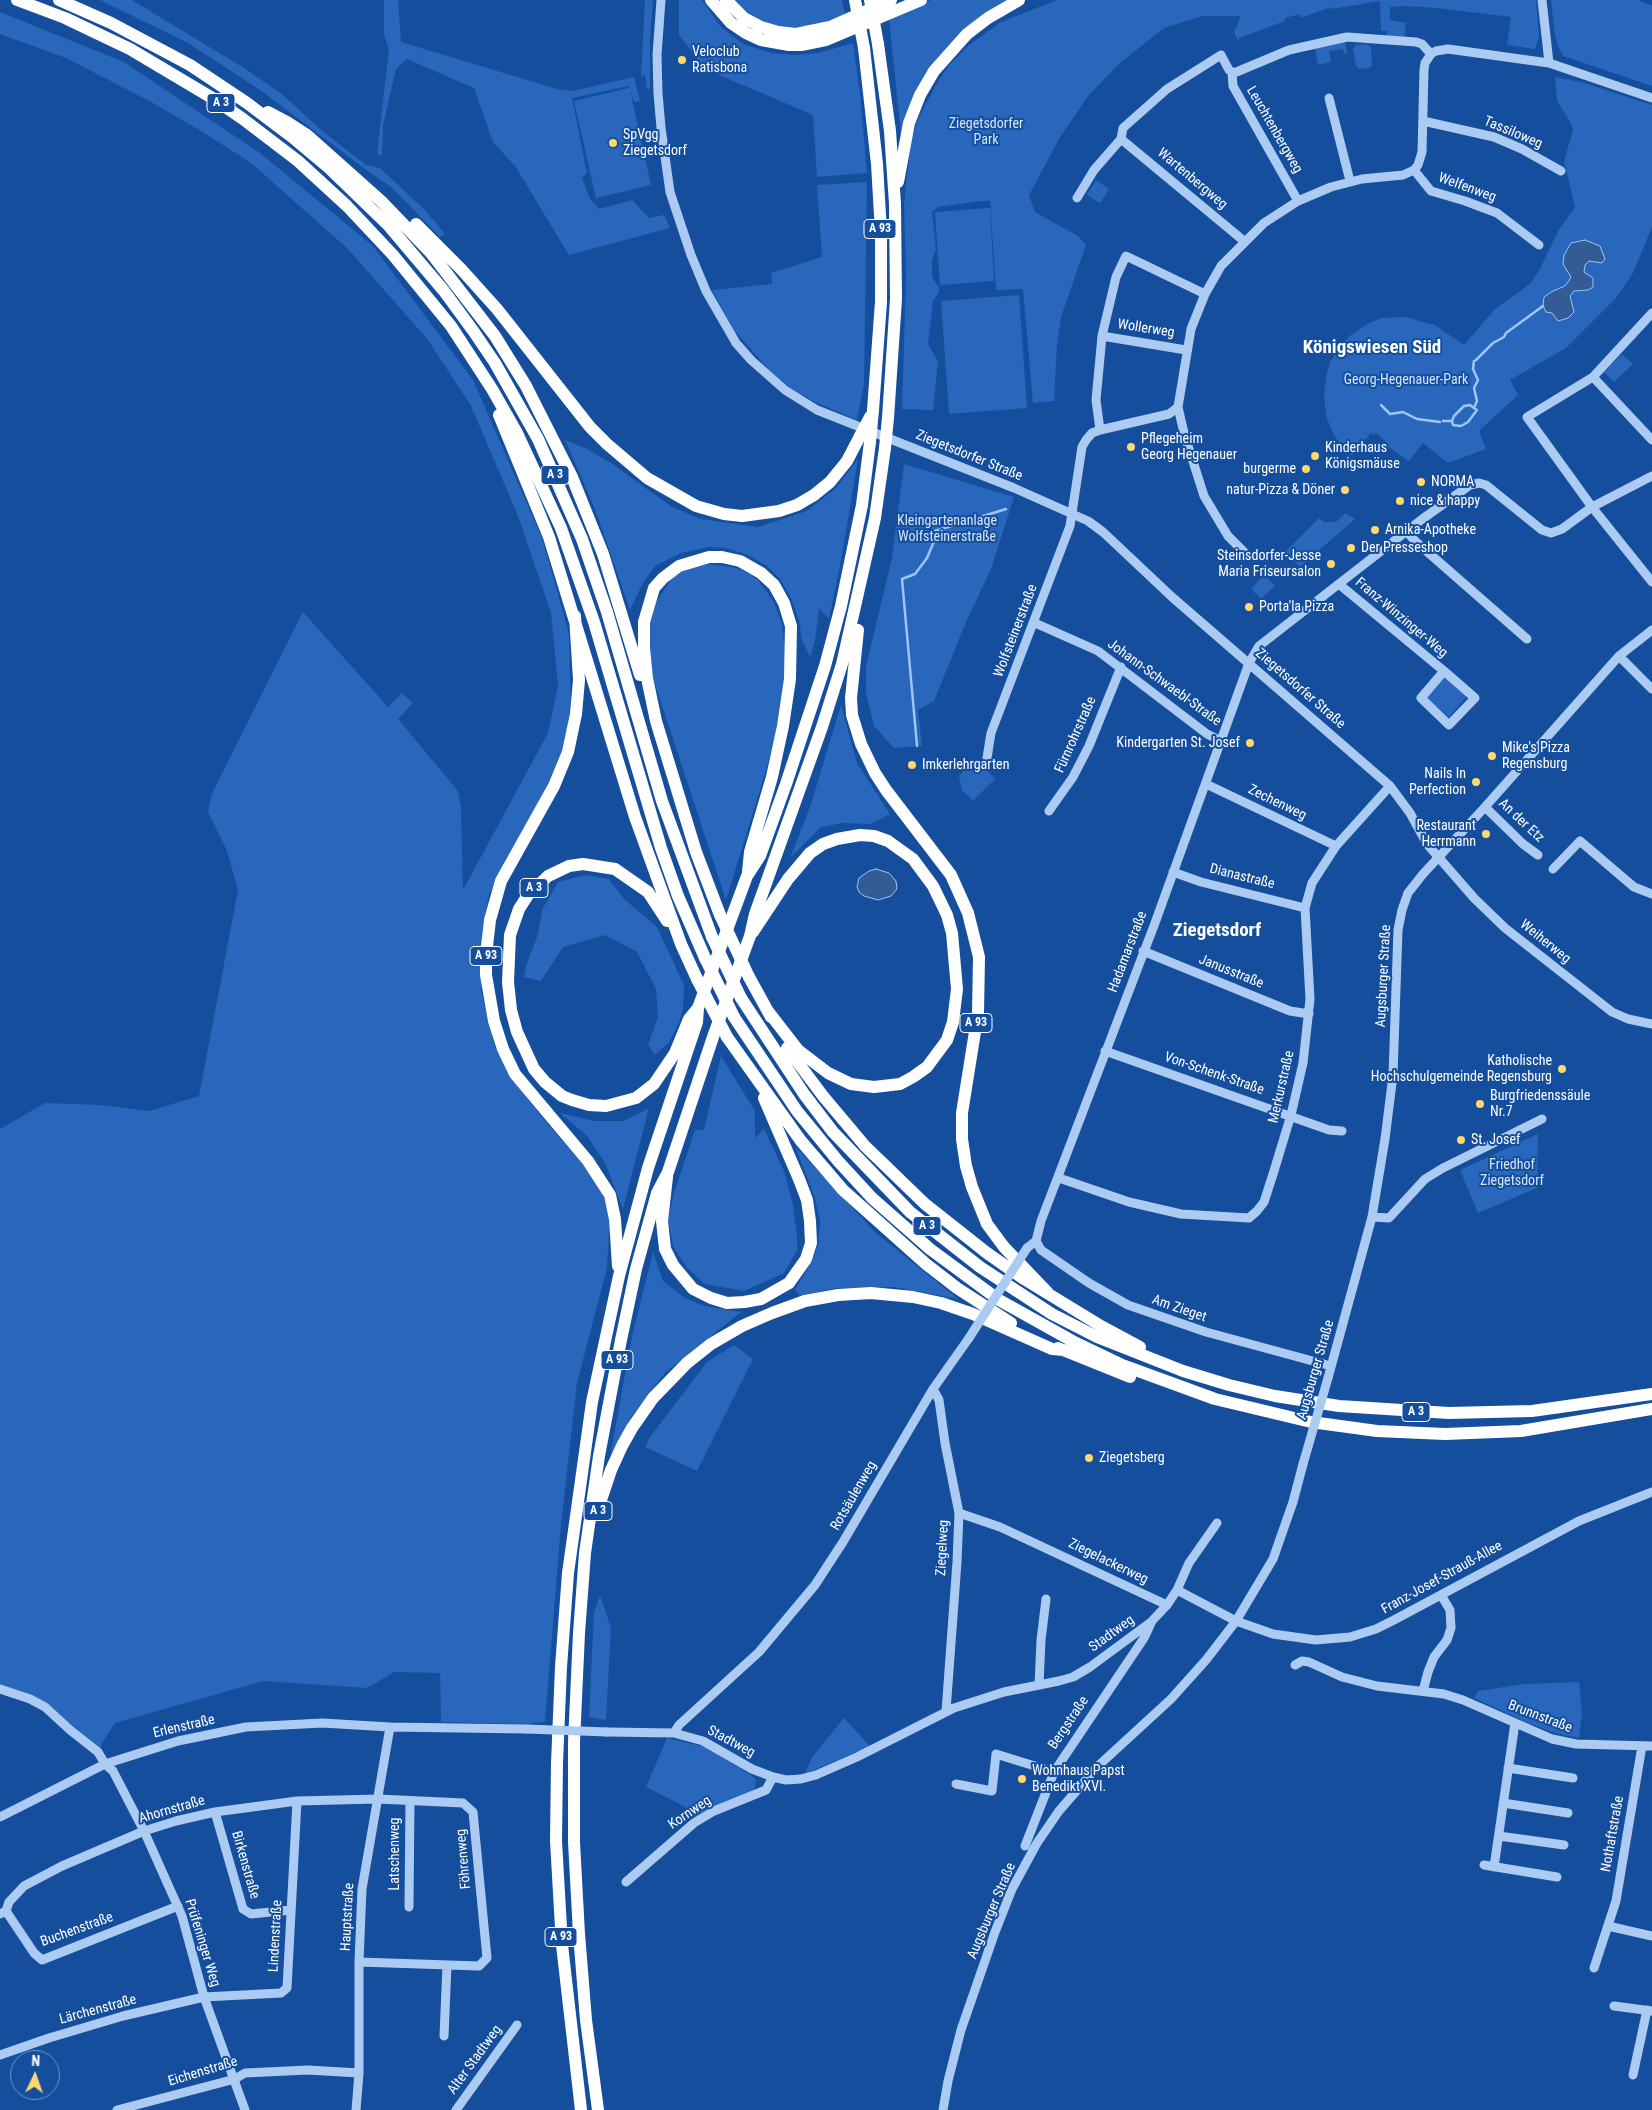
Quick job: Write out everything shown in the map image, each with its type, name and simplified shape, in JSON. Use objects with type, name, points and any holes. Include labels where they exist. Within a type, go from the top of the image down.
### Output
[{"type":"highway","name":"A 3","points":[[17,0],[65,18],[130,49],[214,98],[298,161],[347,206],[393,254],[451,326],[492,389],[531,460],[568,547],[594,622],[661,848],[678,896],[705,958],[734,1017],[798,1110],[838,1161],[872,1198],[930,1249],[999,1300],[1076,1343],[1161,1381],[1215,1399],[1274,1414],[1377,1431],[1445,1434],[1521,1431],[1652,1409]]},
{"type":"highway","name":"A 3","points":[[59,0],[154,44],[190,65],[247,103],[329,168],[395,233],[444,291],[474,332],[520,405],[551,466],[582,539],[607,612],[662,801],[712,937],[741,998],[804,1094],[833,1132],[910,1212],[980,1267],[1052,1314],[1097,1338],[1183,1371],[1276,1396],[1339,1406],[1440,1413],[1532,1411],[1652,1394]]},
{"type":"highway","points":[[712,0],[731,23],[746,33],[761,40],[789,45],[801,45],[826,40],[921,0]]},
{"type":"highway","points":[[726,0],[744,18],[761,27],[778,32],[796,34],[830,27],[891,0]]},
{"type":"highway","name":"A 93","points":[[855,0],[864,48],[877,164],[881,232],[881,302],[873,410]]},
{"type":"highway","name":"A 93","points":[[598,2110],[585,2011],[574,1842],[574,1732],[585,1553],[599,1456],[621,1340],[636,1269],[657,1193],[668,1172],[714,1034],[750,936],[755,914],[822,727],[842,664],[875,518],[888,418],[896,308],[895,204],[890,131],[870,0]]},
{"type":"highway","name":"A 93","points":[[895,204],[909,123],[927,82],[942,61],[967,34],[988,18],[1019,0]]},
{"type":"highway","name":"A 3","points":[[247,103],[292,125],[348,170],[431,253],[489,329],[530,394],[559,450],[590,521],[626,625],[649,705],[656,721]]},
{"type":"highway","name":"A 3","points":[[348,170],[374,187],[461,269],[529,348],[590,427],[628,464],[667,491],[696,506],[724,514],[759,515],[797,505],[814,495],[830,482],[865,439],[873,410]]},
{"type":"highway","points":[[492,389],[500,416],[549,537],[575,616],[635,817],[681,944],[727,1037],[760,1086]]},
{"type":"highway","name":"A 93","points":[[581,2110],[562,1945],[557,1860],[557,1755],[560,1676],[568,1573],[580,1482],[599,1365],[619,1276],[648,1168],[697,1022],[698,1008],[747,876],[760,856],[825,666],[841,606],[860,514],[865,439]]},
{"type":"highway","name":"A 93","points":[[656,721],[647,678],[643,632],[646,611],[654,588],[663,578],[679,566],[708,557],[722,557],[740,561],[761,573],[774,584],[784,603],[791,626],[792,654],[783,726],[772,777],[750,852],[747,876]]},
{"type":"highway","name":"A 93","points":[[857,603],[858,627],[850,698],[858,737],[875,773],[951,875],[968,913],[979,957],[978,1013],[962,1113],[962,1140],[966,1166],[972,1187],[987,1224],[1004,1247],[1048,1293]]},
{"type":"highway","name":"A 93","points":[[575,616],[579,680],[576,714],[568,752],[554,786],[502,881],[490,920],[486,975],[494,1021],[503,1049],[515,1074],[588,1161],[610,1195],[615,1219],[619,1276]]},
{"type":"highway","points":[[656,721],[696,852],[737,954],[789,1051],[823,1096],[865,1146],[925,1204],[987,1253],[1101,1326],[1134,1344],[1163,1356],[1183,1371]]},
{"type":"highway","points":[[750,936],[788,879],[810,853],[823,844],[837,839],[860,835],[888,840],[913,859],[933,886],[947,915],[952,933],[955,951],[956,989],[953,1022],[947,1040],[932,1062],[914,1078],[900,1084],[874,1087],[851,1084],[828,1073],[798,1050],[768,1010]]},
{"type":"highway","name":"A 3","points":[[681,944],[648,892],[615,869],[594,864],[583,864],[558,870],[538,883],[519,908],[510,935],[508,953],[511,1010],[517,1032],[534,1069],[545,1082],[562,1096],[572,1100],[589,1105],[606,1106],[636,1098],[654,1084],[675,1053],[689,1019],[698,1008]]},
{"type":"highway","name":"A 3","points":[[760,1086],[801,1141],[843,1190],[926,1264],[1024,1331],[1064,1350],[1147,1383],[1161,1381]]},
{"type":"highway","name":"A 93","points":[[668,1172],[662,1221],[665,1249],[673,1265],[693,1289],[711,1298],[728,1302],[744,1302],[761,1299],[789,1282],[806,1258],[811,1243],[807,1200],[766,1105],[760,1086]]},
{"type":"highway","name":"A 3","points":[[585,1553],[611,1470],[632,1428],[653,1398],[687,1363],[711,1344],[742,1326],[772,1313],[805,1302],[838,1295],[871,1293],[913,1297],[974,1314],[1052,1349],[1064,1350]]},
{"type":"street","name":"Ziegetsdorfer Straße","points":[[661,0],[657,54],[658,93],[660,128],[670,192],[691,256],[706,291],[736,343],[770,379],[817,410],[1014,488],[1072,514],[1103,532],[1178,602],[1390,786],[1406,807],[1427,844],[1438,856]]},
{"type":"street","points":[[1542,0],[1549,63]]},
{"type":"street","points":[[1076,198],[1094,170],[1122,139],[1123,128],[1167,89],[1221,55],[1232,73],[1288,50],[1347,37],[1416,42],[1422,44],[1431,54]]},
{"type":"street","points":[[1247,555],[1228,536],[1204,496],[1184,434],[1178,408],[1186,350],[1191,329],[1206,294],[1221,266],[1264,223],[1298,201],[1350,181],[1403,175],[1414,170],[1418,166],[1422,152],[1424,70],[1431,54],[1442,49],[1549,63],[1652,98]]},
{"type":"street","name":"Leuchtenbergweg","points":[[1232,73],[1233,86],[1298,201]]},
{"type":"street","points":[[1329,98],[1350,181]]},
{"type":"street","name":"Tassiloweg","points":[[1423,121],[1494,137],[1522,149],[1561,171]]},
{"type":"street","name":"Wartenbergweg","points":[[1122,139],[1244,241]]},
{"type":"street","name":"Welfenweg","points":[[1414,170],[1431,192],[1465,201],[1497,214],[1539,245]]},
{"type":"street","points":[[1178,408],[1169,414],[1100,430],[1096,400],[1102,336],[1116,278],[1126,256],[1206,294]]},
{"type":"street","points":[[1652,313],[1593,377],[1527,417],[1592,507],[1652,582]]},
{"type":"street","name":"Wollerweg","points":[[1102,336],[1186,350]]},
{"type":"street","points":[[1593,377],[1652,440]]},
{"type":"street","name":"Wolfsteinerstraße","points":[[987,758],[991,733],[1068,531],[1082,447],[1092,433],[1100,430]]},
{"type":"street","points":[[1592,507],[1652,476]]},
{"type":"street","name":"Hadamarstraße","points":[[1036,1241],[1041,1221],[1059,1178],[1206,784],[1249,663],[1259,646],[1470,485],[1479,483],[1486,485],[1542,530],[1551,534],[1562,529],[1592,507]]},
{"type":"street","points":[[1407,532],[1415,542],[1527,639]]},
{"type":"street","name":"Franz-Winzinger-Weg","points":[[1340,585],[1444,671],[1475,698],[1450,725],[1421,698],[1444,671]]},
{"type":"street","name":"Johann-Schwaebl-Straße","points":[[1034,623],[1098,651],[1207,734],[1221,741]]},
{"type":"street","name":"Augsburger Straße","points":[[943,2110],[961,2030],[995,1932],[1012,1889],[1037,1843],[1059,1811],[1098,1766],[1171,1699],[1206,1660],[1236,1621],[1273,1559],[1293,1502],[1372,1217],[1386,1139],[1393,1075],[1398,930],[1408,893],[1438,856],[1485,807],[1619,656],[1652,630]]},
{"type":"street","points":[[1619,656],[1652,689]]},
{"type":"street","name":"Fürnrohrstraße","points":[[1049,811],[1073,777],[1081,762],[1121,667]]},
{"type":"street","name":"Zechenweg","points":[[1206,784],[1336,846]]},
{"type":"street","name":"Merkurstraße","points":[[1059,1178],[1129,1202],[1164,1211],[1199,1216],[1249,1218],[1264,1202],[1291,1115],[1303,1063],[1310,999],[1305,908],[1312,883],[1336,846],[1390,786]]},
{"type":"street","name":"An der Etz","points":[[1485,807],[1538,856]]},
{"type":"street","points":[[1553,870],[1580,842],[1634,887],[1652,894]]},
{"type":"street","name":"Weiherweg","points":[[1438,856],[1474,898],[1505,928],[1612,1012],[1628,1019],[1652,1024]]},
{"type":"street","name":"Dianastraße","points":[[1173,872],[1201,882],[1305,908]]},
{"type":"street","name":"Janusstraße","points":[[1143,952],[1290,1011],[1309,1014]]},
{"type":"street","name":"Von-Schenk-Straße","points":[[1106,1051],[1329,1130],[1342,1131]]},
{"type":"street","points":[[1372,1217],[1389,1218],[1425,1179],[1443,1168],[1542,1119]]},
{"type":"street","name":"Rotsäulenweg","points":[[674,1734],[678,1725],[759,1652],[815,1585],[843,1542],[933,1389],[969,1338],[1027,1248],[1036,1241]]},
{"type":"street","name":"Am Zieget","points":[[1036,1241],[1041,1250],[1089,1283],[1128,1305],[1206,1332],[1331,1366]]},
{"type":"street","name":"Ziegelweg","points":[[933,1389],[939,1400],[959,1514],[946,1711]]},
{"type":"street","name":"Franz-Josef-Strauß-Allee","points":[[1236,1621],[1259,1630],[1286,1637],[1316,1640],[1350,1637],[1376,1629],[1579,1521],[1652,1492]]},
{"type":"street","name":"Ziegelackerweg","points":[[959,1514],[1000,1526],[1167,1605]]},
{"type":"street","points":[[1167,1605],[1177,1590],[1189,1563],[1217,1523]]},
{"type":"street","points":[[1177,1590],[1236,1621]]},
{"type":"street","points":[[1423,1692],[1428,1672],[1451,1628],[1450,1610],[1441,1595]]},
{"type":"street","points":[[1039,1686],[1041,1640],[1046,1599]]},
{"type":"street","name":"Stadtweg","points":[[390,1727],[674,1734],[703,1741],[752,1769],[773,1778],[786,1780],[801,1779],[816,1775],[856,1757],[946,1711],[1004,1692],[1039,1686],[1073,1677],[1151,1622],[1167,1605]]},
{"type":"street","name":"Bergstraße","points":[[1025,1846],[1054,1772],[1144,1638],[1151,1622]]},
{"type":"street","name":"Brunnstraße","points":[[1295,1665],[1302,1661],[1309,1662],[1342,1677],[1369,1684],[1444,1694],[1463,1700],[1552,1739],[1576,1744],[1647,1746]]},
{"type":"street","name":"Prüfeninger Weg","points":[[0,1689],[30,1699],[45,1707],[98,1752],[104,1764],[113,1771],[178,1906],[204,1997],[245,2110]]},
{"type":"street","name":"Erlenstraße","points":[[0,1817],[104,1764],[178,1741],[246,1728],[322,1723],[390,1727]]},
{"type":"street","points":[[1494,1867],[1515,1723]]},
{"type":"street","name":"Hauptstraße","points":[[356,2110],[359,2073],[359,1962],[363,1886],[390,1727]]},
{"type":"street","name":"Nothaftstraße","points":[[1594,1968],[1616,1901],[1647,1746]]},
{"type":"street","points":[[956,1784],[992,1791],[996,1754],[1054,1772]]},
{"type":"street","points":[[1508,1768],[1573,1778]]},
{"type":"street","name":"Kornweg","points":[[626,1882],[694,1823],[714,1811],[766,1790],[773,1778]]},
{"type":"street","name":"Ahornstraße","points":[[3,1912],[9,1902],[24,1886],[62,1866],[144,1832],[176,1821],[215,1812],[297,1801],[378,1800]]},
{"type":"street","name":"Föhrenweg","points":[[359,1962],[479,1966],[487,1958],[473,1812],[463,1803],[378,1800]]},
{"type":"street","name":"Lindenstraße","points":[[204,1997],[281,1993],[287,1988],[297,1801]]},
{"type":"street","name":"Latschenweg","points":[[409,1906],[410,1801]]},
{"type":"street","points":[[1503,1803],[1568,1813]]},
{"type":"street","name":"Birkenstraße","points":[[215,1812],[238,1885],[243,1908],[251,1914],[291,1910]]},
{"type":"street","points":[[1499,1836],[1564,1845]]},
{"type":"street","points":[[1484,1865],[1556,1876]]},
{"type":"street","name":"Buchenstraße","points":[[3,1912],[34,1953],[42,1960],[178,1906]]},
{"type":"street","points":[[1608,1926],[1652,1936]]},
{"type":"street","points":[[444,2036],[447,1965]]},
{"type":"street","name":"Lärchenstraße","points":[[0,2055],[123,2016],[204,1997]]},
{"type":"street","points":[[1614,2006],[1650,2011],[1633,2075]]},
{"type":"street","name":"Alter Stadtweg","points":[[456,2110],[516,2025]]},
{"type":"street","name":"Eichenstraße","points":[[117,2110],[129,2109],[235,2079],[245,2073],[308,2070],[359,2073]]},
{"type":"green space","points":[[100,0],[132,0],[244,68],[283,95],[321,130],[366,165],[380,168],[425,210],[445,234],[440,237],[391,187],[263,92],[188,43]]},
{"type":"green space","points":[[384,0],[398,0],[401,42],[557,89],[572,91],[634,77],[640,101],[634,102],[630,90],[651,185],[596,198],[574,101],[629,88],[629,86],[572,98],[587,173],[582,178],[590,199],[599,209],[632,200],[649,218],[664,215],[670,228],[569,255],[515,166],[493,142],[474,88],[407,59],[396,69],[383,125],[382,156],[377,153],[389,49],[384,35]]},
{"type":"green space","points":[[645,0],[653,0],[650,40],[650,89],[647,89],[645,75],[641,76]]},
{"type":"green space","points":[[679,0],[702,0],[720,26],[743,44],[772,53],[795,55],[818,53],[853,43],[860,93],[867,173],[817,177],[813,115],[705,69],[679,35]]},
{"type":"green space","points":[[733,0],[842,0],[845,14],[824,23],[800,28],[781,27],[764,22],[751,15]]},
{"type":"green space","points":[[931,0],[1009,0],[968,26],[939,57],[901,134],[889,19]]},
{"type":"green space","name":"Ziegetsdorfer Park","points":[[1057,0],[1536,0],[1539,37],[1535,49],[1507,45],[1511,17],[1404,6],[1390,7],[1390,20],[1406,23],[1404,38],[1387,38],[1387,31],[1381,31],[1380,1],[1332,9],[1331,7],[1301,18],[1300,14],[1285,18],[1285,21],[1239,38],[1239,43],[1234,32],[1241,16],[1203,16],[1164,28],[1120,63],[1088,96],[1059,139],[1029,195],[1035,212],[1078,236],[1086,245],[1061,317],[1057,345],[1054,401],[1033,403],[1023,289],[996,290],[990,201],[981,201],[938,207],[932,212],[936,249],[932,260],[932,277],[939,287],[939,292],[933,301],[928,344],[938,361],[933,410],[902,409],[906,276],[904,204],[911,141],[917,121],[937,83],[950,64],[968,46],[1001,22]]},
{"type":"green space","points":[[1551,0],[1638,0],[1652,6],[1652,86],[1563,56],[1555,36]]},
{"type":"green space","points":[[0,12],[124,62],[260,153],[373,246],[473,380],[542,538],[569,633],[571,712],[563,750],[550,781],[489,894],[482,931],[481,990],[495,1047],[511,1077],[541,1116],[583,1164],[599,1187],[610,1213],[607,1268],[577,1383],[561,1525],[545,1722],[521,1724],[441,1722],[440,1673],[394,1672],[367,1688],[263,1681],[115,1723],[102,1743],[100,1752],[39,1704],[0,1690],[0,1129],[45,1103],[100,1105],[149,1111],[199,1096],[238,890],[227,851],[208,812],[211,796],[303,612],[388,707],[402,693],[413,703],[398,719],[458,791],[461,808],[463,890],[548,733],[558,686],[551,613],[518,516],[471,406],[428,340],[348,249],[251,163],[151,102],[66,58],[0,34]]},
{"type":"green space","points":[[1345,41],[1347,53],[1344,54],[1343,49],[1329,51],[1331,62],[1318,65],[1315,48]]},
{"type":"green space","points":[[1366,44],[1371,47],[1372,65],[1369,68],[1360,69],[1356,66],[1353,48],[1356,45]]},
{"type":"green space","name":"Georg-Hegenauer-Park","points":[[1555,77],[1581,82],[1652,105],[1652,227],[1633,273],[1616,298],[1566,348],[1510,380],[1518,395],[1479,431],[1486,449],[1448,463],[1423,443],[1409,461],[1386,445],[1387,443],[1376,433],[1374,435],[1371,433],[1352,456],[1335,437],[1327,419],[1325,406],[1324,394],[1330,362],[1342,344],[1352,334],[1371,322],[1382,318],[1405,317],[1435,325],[1464,345],[1494,310],[1531,283],[1540,269],[1558,231],[1575,207],[1564,161],[1573,130],[1571,123],[1557,101]]},
{"type":"green space","points":[[1096,180],[1109,189],[1100,203],[1087,195]]},
{"type":"green space","points":[[867,182],[864,385],[857,420],[815,402],[791,388],[770,371],[734,330],[712,290],[772,284],[771,273],[822,257],[817,185]]},
{"type":"green space","points":[[990,208],[994,281],[940,285],[935,212]]},
{"type":"green space","points":[[1019,295],[1027,408],[949,414],[941,301]]},
{"type":"green space","points":[[1622,354],[1633,364],[1614,382],[1604,372]]},
{"type":"green space","points":[[565,440],[587,449],[614,465],[672,507],[701,519],[758,527],[807,511],[836,488],[858,459],[829,619],[819,608],[815,641],[810,657],[802,640],[799,621],[792,600],[780,579],[767,566],[748,555],[726,548],[709,547],[681,553],[655,566],[643,583],[630,610],[595,509]]},
{"type":"green space","name":"Kleingartenanlage Wolfsteinerstraße","points":[[904,464],[1014,497],[991,569],[966,622],[934,701],[918,710],[922,746],[894,748],[874,726],[866,693],[866,666],[892,558]]},
{"type":"green space","points":[[1345,513],[1355,519],[1300,567],[1285,552],[1319,518],[1324,522],[1336,522]]},
{"type":"green space","points":[[710,564],[736,568],[758,580],[774,602],[782,624],[784,643],[787,643],[786,665],[776,732],[726,900],[653,678],[648,637],[651,615],[656,602],[672,578],[697,566]]},
{"type":"green space","points":[[1264,574],[1275,586],[1261,599],[1251,589]]},
{"type":"green space","points":[[1445,677],[1467,696],[1449,717],[1426,698]]},
{"type":"green space","points":[[841,705],[857,763],[890,814],[871,824],[843,823],[821,827],[790,858],[810,807]]},
{"type":"green space","points":[[983,767],[995,779],[973,801],[962,790],[959,776],[966,768],[979,772]]},
{"type":"green space","points":[[586,875],[609,879],[624,899],[657,927],[684,985],[683,1009],[679,1023],[669,1042],[655,1055],[648,1045],[658,1017],[656,989],[637,952],[605,935],[563,947],[541,981],[524,977],[526,966],[538,934],[542,910],[558,882]]},
{"type":"green space","points":[[721,1056],[755,1111],[755,1138],[764,1129],[784,1171],[793,1205],[797,1236],[797,1251],[784,1273],[744,1291],[705,1284],[687,1268],[673,1246],[668,1219],[674,1193],[695,1130],[704,1130]]},
{"type":"green space","points":[[649,1108],[623,1209],[605,1163],[587,1136],[560,1113],[594,1121],[624,1121]]},
{"type":"green space","name":"Friedhof Ziegetsdorf","points":[[1538,1134],[1537,1188],[1478,1213],[1460,1170]]},
{"type":"green space","points":[[795,1146],[876,1233],[958,1299],[894,1287],[836,1288],[800,1296],[795,1290],[813,1259],[818,1245],[820,1221],[815,1198]]},
{"type":"green space","points":[[653,1252],[663,1281],[685,1298],[704,1306],[741,1312],[665,1373],[631,1417],[610,1457],[632,1336]]},
{"type":"green space","points":[[734,1345],[753,1359],[697,1471],[645,1447],[650,1437],[707,1362]]},
{"type":"green space","points":[[600,1595],[611,1628],[606,1720],[589,1717],[594,1612]]},
{"type":"green space","points":[[1579,1682],[1582,1713],[1579,1738],[1555,1733],[1528,1723],[1474,1698],[1478,1691],[1524,1684]]},
{"type":"green space","points":[[844,1718],[870,1746],[805,1774],[812,1757]]},
{"type":"green space","points":[[667,1738],[705,1747],[751,1775],[756,1780],[755,1788],[750,1793],[693,1820],[695,1812],[646,1787]]},
{"type":"shaded area","points":[[1585,240],[1600,246],[1605,259],[1602,263],[1589,261],[1585,265],[1584,272],[1593,278],[1593,287],[1588,290],[1574,291],[1570,296],[1574,312],[1568,318],[1558,321],[1552,313],[1546,312],[1543,306],[1544,297],[1565,286],[1568,282],[1571,277],[1563,264],[1564,255],[1571,243]]},
{"type":"shaded area","points":[[876,869],[889,873],[896,881],[897,889],[891,896],[878,900],[864,896],[857,887],[859,878],[869,871]]},
{"type":"waterway","points":[[1476,360],[1493,343],[1504,337],[1506,333],[1543,306]]},
{"type":"waterway","points":[[1443,421],[1452,421],[1453,425],[1461,426],[1468,422],[1477,410],[1474,408],[1477,401],[1474,388],[1478,380],[1473,369],[1474,361]]},
{"type":"waterway","points":[[1381,405],[1390,414],[1403,412],[1417,419],[1440,422]]},
{"type":"waterway","points":[[1452,421],[1454,416],[1464,406],[1470,405],[1474,408]]},
{"type":"waterway","points":[[917,746],[902,579],[915,574],[927,558],[935,539],[935,531],[1006,509]]},
{"type":"place","name":"Veloclub Ratisbona","points":[[682,60]]},
{"type":"place","name":"SpVgg Ziegetsdorf","points":[[613,143]]},
{"type":"place","name":"Pflegeheim Georg Hegenauer","points":[[1131,447]]},
{"type":"place","name":"Kinderhaus Königsmäuse","points":[[1315,456]]},
{"type":"place","name":"burgerme","points":[[1306,469]]},
{"type":"place","name":"NORMA","points":[[1421,482]]},
{"type":"place","name":"natur-Pizza & Döner","points":[[1345,490]]},
{"type":"place","name":"nice & happy","points":[[1400,501]]},
{"type":"place","name":"Arnika-Apotheke","points":[[1375,530]]},
{"type":"place","name":"Der Presseshop","points":[[1351,548]]},
{"type":"place","name":"Steinsdorfer-Jesse Maria Friseursalon","points":[[1331,564]]},
{"type":"place","name":"Porta'la Pizza","points":[[1249,607]]},
{"type":"place","name":"Kindergarten St. Josef","points":[[1250,743]]},
{"type":"place","name":"Mike's Pizza Regensburg","points":[[1492,756]]},
{"type":"place","name":"Imkerlehrgarten","points":[[912,765]]},
{"type":"place","name":"Nails In Perfection","points":[[1476,782]]},
{"type":"place","name":"Restaurant Herrmann","points":[[1486,834]]},
{"type":"place","name":"Katholische Hochschulgemeinde Regensburg","points":[[1562,1069]]},
{"type":"place","name":"Burgfriedenssäule Nr.7","points":[[1480,1104]]},
{"type":"place","name":"St. Josef","points":[[1461,1140]]},
{"type":"place","name":"Ziegetsberg","points":[[1089,1458]]},
{"type":"place","name":"Wohnhaus Papst Benedikt XVI.","points":[[1022,1779]]},
{"type":"district","name":"Königswiesen Süd","points":[[1372,348]]},
{"type":"district","name":"Ziegetsdorf","points":[[1217,931]]}]
